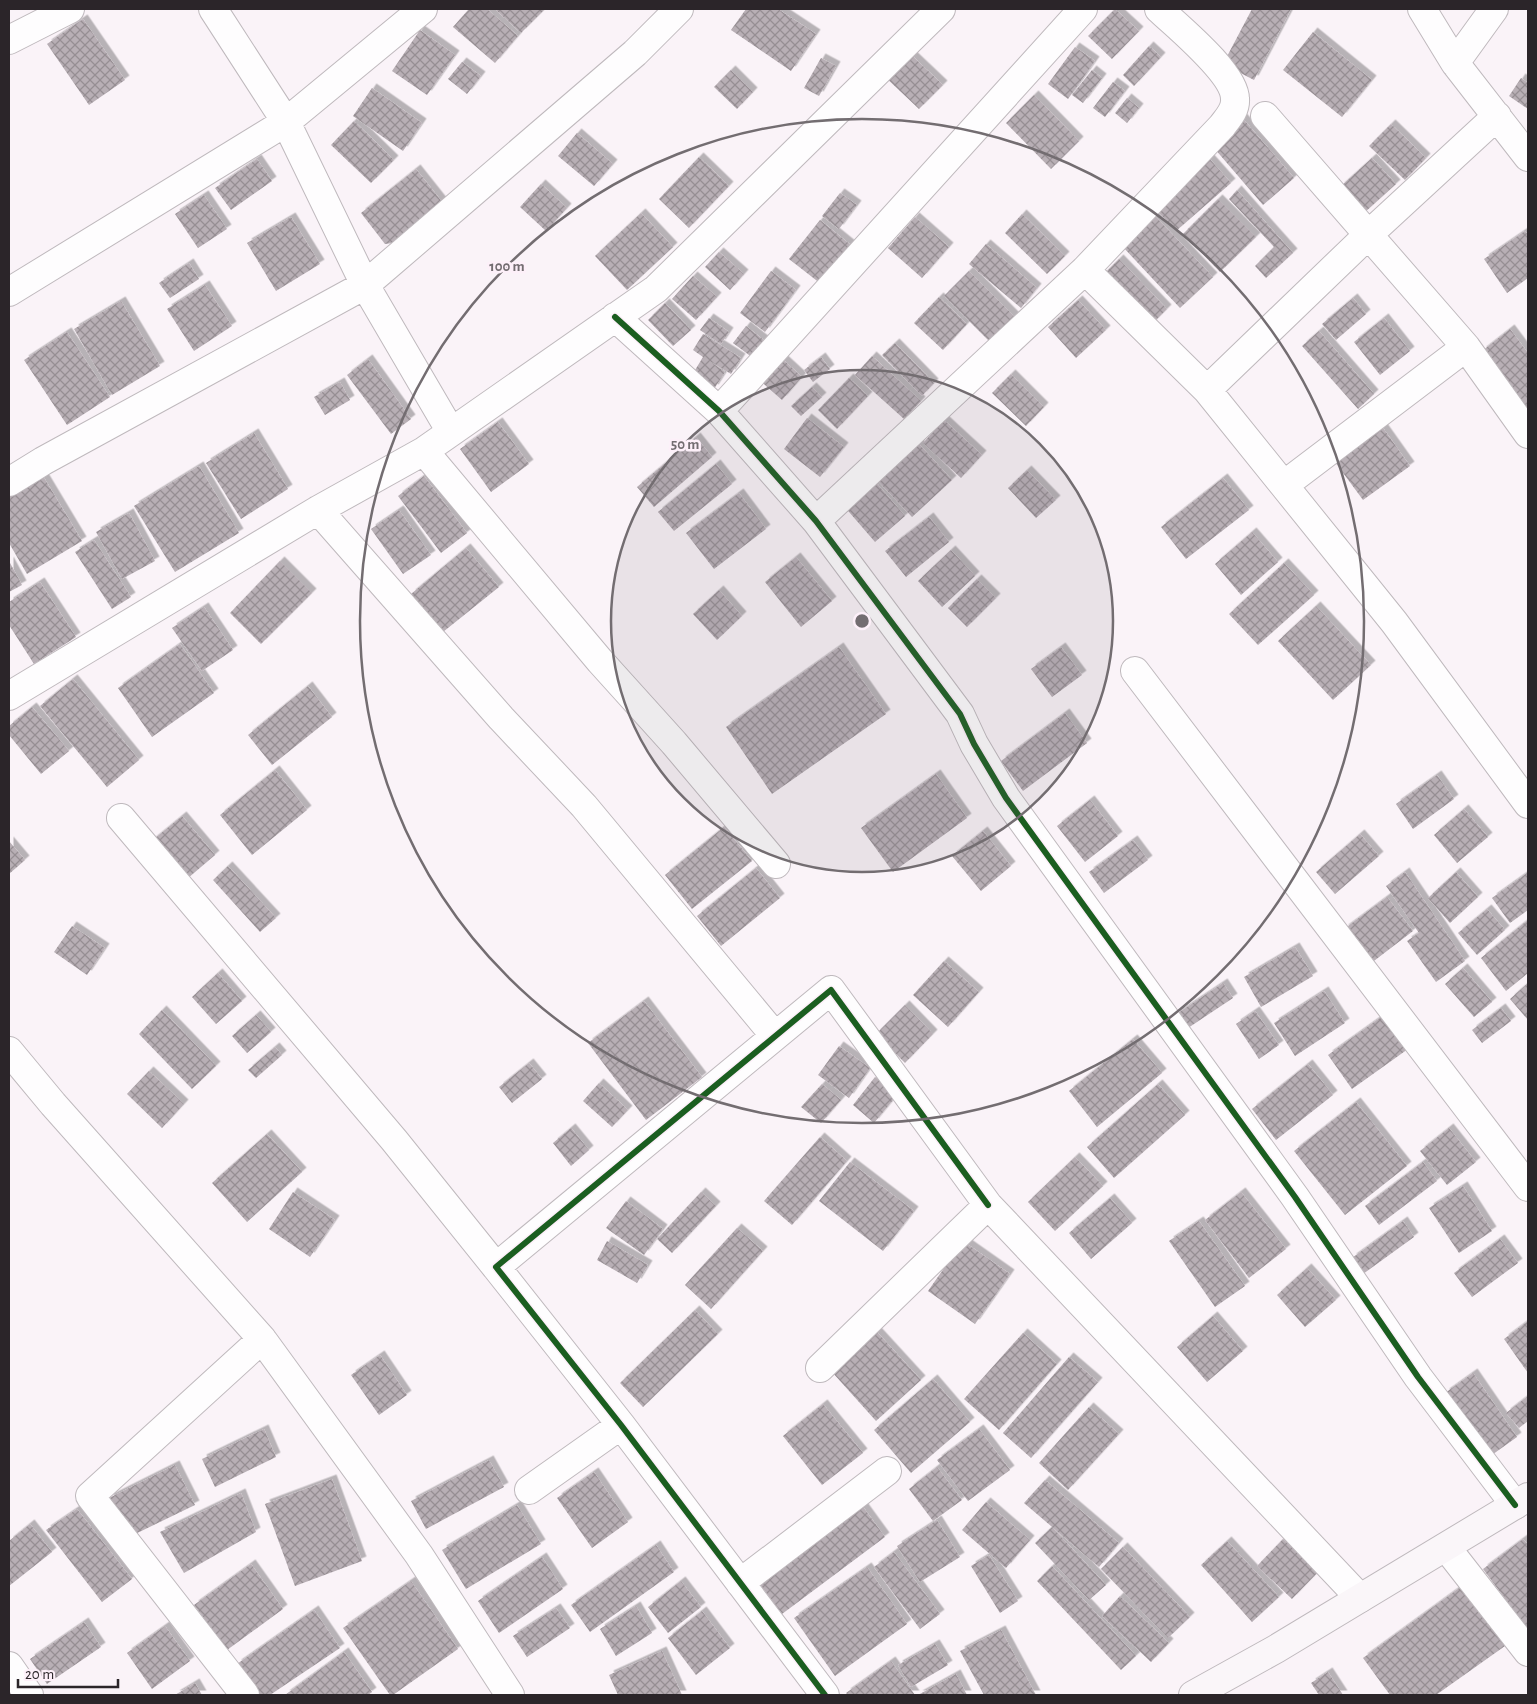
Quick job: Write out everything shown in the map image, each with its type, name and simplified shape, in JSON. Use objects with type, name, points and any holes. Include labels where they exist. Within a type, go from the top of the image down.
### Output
[{"type":"street","points":[[9,40],[70,9]]},
{"type":"street","points":[[213,9],[286,122],[365,285],[451,432]]},
{"type":"street","points":[[9,292],[286,122],[423,9]]},
{"type":"street","points":[[9,482],[43,460],[365,285],[635,53],[679,9]]},
{"type":"street","points":[[9,696],[318,510],[424,451],[656,289],[941,9]]},
{"type":"street","points":[[719,411],[1083,9]]},
{"type":"street","points":[[816,522],[1085,270],[1222,126],[1234,110],[1236,99],[1232,84],[1207,54],[1159,9]]},
{"type":"street","points":[[1422,9],[1455,62],[1528,157]]},
{"type":"street","points":[[1455,62],[1494,9]]},
{"type":"street","points":[[1264,116],[1466,347],[1528,434]]},
{"type":"street","points":[[1207,390],[1368,235],[1497,116]]},
{"type":"street","points":[[1085,270],[1207,390],[1394,622],[1528,804]]},
{"type":"street","points":[[615,317],[719,411],[816,522],[960,714],[974,744],[1006,798],[1289,1189],[1418,1378],[1522,1501],[1198,1694]]},
{"type":"street","points":[[1284,485],[1466,347]]},
{"type":"street","points":[[424,451],[600,661],[674,742],[776,864]]},
{"type":"street","points":[[318,510],[501,718],[584,806],[775,1036]]},
{"type":"street","points":[[1134,671],[1528,1187]]},
{"type":"street","points":[[121,818],[394,1140],[496,1267],[621,1425],[825,1695]]},
{"type":"street","points":[[496,1267],[830,990],[988,1205],[1360,1598]]},
{"type":"street","points":[[9,1052],[262,1339],[419,1555],[510,1695]]},
{"type":"street","points":[[820,1368],[988,1205]]},
{"type":"street","points":[[245,1695],[90,1496],[262,1339]]},
{"type":"street","points":[[529,1490],[621,1425]]},
{"type":"street","points":[[740,1583],[887,1471]]},
{"type":"street","points":[[1446,1547],[1528,1652]]},
{"type":"street","points":[[9,1666],[29,1695]]},
{"type":"building","points":[[469,9],[487,9],[518,36],[495,63],[453,27]]},
{"type":"building","points":[[495,9],[543,9],[544,10],[521,33]]},
{"type":"building","points":[[746,9],[778,9],[816,34],[791,71],[731,30]]},
{"type":"building","points":[[1115,9],[1139,31],[1112,59],[1088,36]]},
{"type":"building","points":[[1252,9],[1291,9],[1254,80],[1223,64]]},
{"type":"building","points":[[83,19],[125,80],[89,105],[47,44]]},
{"type":"building","points":[[420,30],[455,55],[427,95],[392,71]]},
{"type":"building","points":[[1313,32],[1372,80],[1342,117],[1283,70]]},
{"type":"building","points":[[1149,46],[1161,57],[1134,86],[1123,75]]},
{"type":"building","points":[[1075,47],[1095,61],[1068,99],[1048,84]]},
{"type":"building","points":[[906,50],[943,85],[919,109],[883,75]]},
{"type":"building","points":[[821,58],[836,66],[819,96],[804,88]]},
{"type":"building","points":[[462,62],[481,76],[467,94],[448,79]]},
{"type":"building","points":[[731,70],[753,92],[737,109],[714,87]]},
{"type":"building","points":[[1092,70],[1102,78],[1083,103],[1072,95]]},
{"type":"building","points":[[1521,78],[1528,83],[1528,109],[1509,96]]},
{"type":"building","points":[[1113,82],[1125,91],[1105,117],[1093,108]]},
{"type":"building","points":[[372,88],[422,123],[403,151],[353,116]]},
{"type":"building","points":[[1034,95],[1079,141],[1051,169],[1006,123]]},
{"type":"building","points":[[1127,98],[1139,108],[1127,123],[1115,113]]},
{"type":"building","points":[[1239,114],[1294,178],[1263,205],[1208,141]]},
{"type":"building","points":[[354,121],[394,160],[371,183],[331,145]]},
{"type":"building","points":[[1391,124],[1426,158],[1405,180],[1369,146]]},
{"type":"building","points":[[577,133],[613,164],[594,186],[558,156]]},
{"type":"building","points":[[1207,156],[1231,183],[1176,231],[1152,205]]},
{"type":"building","points":[[699,157],[729,186],[689,228],[659,199]]},
{"type":"building","points":[[1372,158],[1396,184],[1364,213],[1340,187]]},
{"type":"building","points":[[257,159],[272,181],[231,210],[215,188]]},
{"type":"building","points":[[416,169],[443,203],[393,243],[385,244],[361,213]]},
{"type":"building","points":[[541,184],[567,208],[546,231],[520,207]]},
{"type":"building","points":[[1237,190],[1293,253],[1266,278],[1255,266],[1274,247],[1229,199]]},
{"type":"building","points":[[840,193],[857,205],[839,229],[822,216]]},
{"type":"building","points":[[204,195],[227,229],[198,248],[175,214]]},
{"type":"building","points":[[1218,199],[1256,237],[1220,272],[1183,234]]},
{"type":"building","points":[[641,213],[673,247],[627,290],[595,256]]},
{"type":"building","points":[[1022,214],[1065,256],[1047,274],[1005,233]]},
{"type":"building","points":[[1155,216],[1213,277],[1180,308],[1122,246]]},
{"type":"building","points":[[291,217],[320,264],[276,291],[247,243]]},
{"type":"building","points":[[915,217],[949,247],[922,278],[888,248]]},
{"type":"building","points":[[820,220],[852,246],[821,284],[789,259]]},
{"type":"building","points":[[1525,231],[1528,235],[1528,278],[1507,293],[1484,259]]},
{"type":"building","points":[[986,244],[1037,288],[1021,308],[969,264]]},
{"type":"building","points":[[719,252],[744,274],[730,290],[705,267]]},
{"type":"building","points":[[1119,259],[1167,309],[1150,326],[1102,276]]},
{"type":"building","points":[[189,263],[199,279],[170,298],[159,283]]},
{"type":"building","points":[[771,271],[796,290],[765,332],[740,313]]},
{"type":"building","points":[[969,271],[1019,321],[994,346],[944,296]]},
{"type":"building","points":[[693,276],[717,297],[696,320],[672,299]]},
{"type":"building","points":[[205,285],[232,326],[194,351],[167,309]]},
{"type":"building","points":[[939,297],[967,324],[943,350],[914,323]]},
{"type":"building","points":[[1353,298],[1366,314],[1336,340],[1322,324]]},
{"type":"building","points":[[1078,300],[1106,330],[1076,358],[1048,327]]},
{"type":"building","points":[[121,301],[160,366],[112,395],[74,329]]},
{"type":"building","points":[[665,303],[691,330],[673,346],[648,320]]},
{"type":"building","points":[[709,318],[729,332],[721,344],[700,330]]},
{"type":"building","points":[[1384,318],[1410,351],[1380,375],[1354,342]]},
{"type":"building","points":[[746,326],[770,345],[757,361],[733,343]]},
{"type":"building","points":[[1510,329],[1528,353],[1528,414],[1482,351]]},
{"type":"building","points":[[1319,331],[1374,394],[1358,409],[1302,346]]},
{"type":"building","points":[[67,332],[110,397],[67,425],[24,360]]},
{"type":"building","points":[[703,334],[741,358],[731,374],[708,360],[725,372],[714,389],[692,375],[703,357],[693,350]]},
{"type":"building","points":[[895,343],[934,383],[922,396],[882,355]]},
{"type":"building","points":[[776,353],[802,377],[782,400],[755,376]]},
{"type":"building","points":[[872,356],[921,401],[904,419],[855,375]]},
{"type":"building","points":[[821,357],[830,369],[813,382],[804,370]]},
{"type":"building","points":[[368,359],[411,419],[391,434],[347,375]]},
{"type":"building","points":[[1011,374],[1044,407],[1026,426],[992,393]]},
{"type":"building","points":[[849,378],[868,396],[837,429],[818,410]]},
{"type":"building","points":[[340,382],[350,400],[325,415],[314,397]]},
{"type":"building","points":[[812,387],[822,397],[801,416],[791,406]]},
{"type":"building","points":[[807,418],[844,447],[820,477],[784,449]]},
{"type":"building","points":[[944,420],[982,455],[961,478],[923,443]]},
{"type":"building","points":[[498,422],[529,464],[491,492],[460,449]]},
{"type":"building","points":[[1383,428],[1410,466],[1363,500],[1335,462]]},
{"type":"building","points":[[254,433],[288,489],[241,519],[206,463]]},
{"type":"building","points":[[696,437],[712,457],[654,507],[637,487]]},
{"type":"building","points":[[918,443],[952,480],[912,517],[878,481]]},
{"type":"building","points":[[716,464],[732,484],[674,531],[658,512]]},
{"type":"building","points":[[199,466],[239,533],[175,572],[134,506]]},
{"type":"building","points":[[1027,470],[1056,500],[1036,518],[1008,488]]},
{"type":"building","points":[[43,476],[82,541],[27,574],[9,543],[9,496]]},
{"type":"building","points":[[424,476],[467,533],[441,553],[398,496]]},
{"type":"building","points":[[1223,478],[1249,510],[1186,559],[1161,527]]},
{"type":"building","points":[[873,479],[905,516],[875,542],[843,505]]},
{"type":"building","points":[[739,493],[766,529],[714,569],[686,533]]},
{"type":"building","points":[[399,510],[431,555],[403,574],[371,529]]},
{"type":"building","points":[[129,513],[155,561],[122,579],[96,532]]},
{"type":"building","points":[[929,517],[949,542],[906,577],[885,551]]},
{"type":"building","points":[[1252,532],[1278,562],[1241,595],[1215,564]]},
{"type":"building","points":[[94,540],[131,597],[112,609],[75,552]]},
{"type":"building","points":[[466,548],[499,587],[443,632],[411,594]]},
{"type":"building","points":[[951,550],[975,576],[942,607],[918,581]]},
{"type":"building","points":[[796,557],[832,601],[801,627],[765,582]]},
{"type":"building","points":[[9,561],[22,585],[9,592]]},
{"type":"building","points":[[280,561],[312,593],[261,644],[230,613]]},
{"type":"building","points":[[1284,563],[1314,595],[1258,645],[1229,614]]},
{"type":"building","points":[[977,579],[996,598],[967,627],[948,608]]},
{"type":"building","points":[[40,582],[76,637],[34,664],[9,625],[9,602]]},
{"type":"building","points":[[719,590],[742,616],[717,640],[693,614]]},
{"type":"building","points":[[1316,606],[1371,665],[1333,700],[1278,641]]},
{"type":"building","points":[[204,607],[233,650],[202,671],[172,628]]},
{"type":"building","points":[[180,644],[214,693],[152,737],[118,688]]},
{"type":"building","points":[[839,647],[886,714],[772,794],[726,727]]},
{"type":"building","points":[[1061,647],[1082,675],[1052,697],[1031,669]]},
{"type":"building","points":[[73,679],[139,760],[107,787],[40,706]]},
{"type":"building","points":[[308,686],[332,717],[272,765],[248,735]]},
{"type":"building","points":[[32,707],[69,751],[41,774],[9,735],[9,726]]},
{"type":"building","points":[[1065,713],[1087,743],[1023,791],[1001,761]]},
{"type":"building","points":[[275,770],[307,810],[252,855],[220,815]]},
{"type":"building","points":[[936,774],[967,818],[893,872],[861,828]]},
{"type":"building","points":[[1437,775],[1454,799],[1413,829],[1396,804]]},
{"type":"building","points":[[1090,800],[1118,836],[1085,862],[1057,826]]},
{"type":"building","points":[[1464,809],[1488,837],[1457,863],[1434,835]]},
{"type":"building","points":[[182,816],[215,855],[181,884],[148,844]]},
{"type":"building","points":[[724,827],[752,861],[692,909],[665,875]]},
{"type":"building","points":[[983,831],[1011,866],[981,891],[952,856]]},
{"type":"building","points":[[1360,834],[1379,856],[1335,894],[1316,872]]},
{"type":"building","points":[[1133,840],[1148,860],[1104,893],[1089,872]]},
{"type":"building","points":[[9,841],[25,860],[9,874]]},
{"type":"building","points":[[228,866],[276,918],[260,932],[213,880]]},
{"type":"building","points":[[756,868],[780,898],[721,946],[697,916]]},
{"type":"building","points":[[1405,872],[1465,961],[1436,982],[1407,941],[1419,933],[1386,886]]},
{"type":"building","points":[[1456,872],[1478,897],[1450,923],[1428,898]]},
{"type":"building","points":[[1527,873],[1528,910],[1510,923],[1492,898]]},
{"type":"building","points":[[1387,897],[1413,931],[1370,964],[1344,929]]},
{"type":"building","points":[[1487,909],[1505,930],[1477,955],[1458,933]]},
{"type":"building","points":[[1528,920],[1528,973],[1506,991],[1481,958]]},
{"type":"building","points":[[72,926],[105,948],[87,975],[54,952]]},
{"type":"building","points":[[1295,947],[1313,976],[1261,1007],[1244,977]]},
{"type":"building","points":[[944,961],[979,992],[948,1027],[913,995]]},
{"type":"building","points":[[1463,968],[1492,1002],[1474,1017],[1445,984]]},
{"type":"building","points":[[218,973],[242,1001],[216,1024],[192,997]]},
{"type":"building","points":[[1223,983],[1233,998],[1185,1030],[1175,1015]]},
{"type":"building","points":[[1528,983],[1528,1020],[1510,999]]},
{"type":"building","points":[[1324,991],[1345,1023],[1295,1056],[1274,1023]]},
{"type":"building","points":[[644,1001],[702,1077],[646,1120],[588,1043]]},
{"type":"building","points":[[905,1005],[933,1034],[905,1063],[876,1034]]},
{"type":"building","points":[[1501,1008],[1511,1021],[1482,1043],[1472,1030]]},
{"type":"building","points":[[162,1010],[216,1066],[192,1089],[139,1034]]},
{"type":"building","points":[[1255,1011],[1279,1045],[1259,1059],[1236,1024]]},
{"type":"building","points":[[256,1015],[271,1032],[247,1053],[232,1036]]},
{"type":"building","points":[[1384,1015],[1408,1049],[1352,1089],[1328,1055]]},
{"type":"building","points":[[1133,1039],[1162,1073],[1097,1127],[1069,1091]]},
{"type":"building","points":[[839,1046],[870,1068],[849,1098],[818,1075]]},
{"type":"building","points":[[275,1047],[282,1055],[256,1078],[248,1070]]},
{"type":"building","points":[[529,1063],[542,1079],[512,1103],[499,1087]]},
{"type":"building","points":[[1308,1064],[1333,1095],[1276,1140],[1252,1109]]},
{"type":"building","points":[[149,1071],[184,1104],[162,1128],[127,1094]]},
{"type":"building","points":[[875,1077],[897,1095],[874,1123],[853,1105]]},
{"type":"building","points":[[599,1083],[628,1110],[612,1127],[583,1101]]},
{"type":"building","points":[[822,1084],[841,1100],[821,1123],[801,1107]]},
{"type":"building","points":[[1158,1084],[1185,1115],[1114,1178],[1087,1147]]},
{"type":"building","points":[[1356,1102],[1407,1166],[1345,1215],[1294,1151]]},
{"type":"building","points":[[571,1128],[589,1150],[571,1166],[553,1143]]},
{"type":"building","points":[[1449,1128],[1476,1162],[1447,1185],[1420,1151]]},
{"type":"building","points":[[267,1134],[302,1172],[247,1222],[212,1183]]},
{"type":"building","points":[[820,1137],[847,1161],[792,1225],[764,1201]]},
{"type":"building","points":[[1075,1157],[1103,1186],[1055,1231],[1028,1202]]},
{"type":"building","points":[[850,1162],[914,1211],[883,1251],[819,1201]]},
{"type":"building","points":[[1423,1162],[1437,1181],[1379,1225],[1365,1206]]},
{"type":"building","points":[[1463,1186],[1492,1231],[1459,1253],[1429,1208]]},
{"type":"building","points":[[293,1192],[335,1220],[310,1257],[269,1229]]},
{"type":"building","points":[[701,1192],[716,1206],[672,1253],[657,1239]]},
{"type":"building","points":[[1241,1192],[1286,1249],[1249,1278],[1205,1220]]},
{"type":"building","points":[[1110,1198],[1132,1223],[1091,1259],[1069,1233]]},
{"type":"building","points":[[626,1201],[663,1229],[644,1255],[606,1228]]},
{"type":"building","points":[[1199,1221],[1245,1286],[1215,1307],[1169,1241]]},
{"type":"building","points":[[1403,1221],[1414,1237],[1363,1274],[1352,1258]]},
{"type":"building","points":[[737,1228],[763,1251],[711,1309],[685,1285]]},
{"type":"building","points":[[1500,1239],[1518,1263],[1472,1297],[1454,1273]]},
{"type":"building","points":[[607,1241],[648,1265],[637,1283],[597,1260]]},
{"type":"building","points":[[963,1241],[1010,1274],[975,1324],[928,1291]]},
{"type":"building","points":[[1307,1268],[1336,1300],[1305,1327],[1277,1295]]},
{"type":"building","points":[[695,1310],[718,1334],[643,1407],[620,1383]]},
{"type":"building","points":[[1213,1316],[1243,1351],[1207,1382],[1177,1347]]},
{"type":"building","points":[[1528,1321],[1528,1373],[1504,1339]]},
{"type":"building","points":[[877,1332],[921,1380],[876,1421],[832,1372]]},
{"type":"building","points":[[1023,1333],[1057,1364],[999,1430],[964,1399]]},
{"type":"building","points":[[380,1355],[407,1395],[379,1415],[351,1375]]},
{"type":"building","points":[[1069,1357],[1098,1382],[1031,1458],[1003,1433]]},
{"type":"building","points":[[1473,1373],[1517,1437],[1489,1457],[1445,1393]]},
{"type":"building","points":[[933,1379],[970,1422],[911,1473],[874,1430]]},
{"type":"building","points":[[1528,1396],[1528,1421],[1519,1428],[1506,1413]]},
{"type":"building","points":[[823,1404],[863,1453],[822,1485],[783,1436]]},
{"type":"building","points":[[1089,1407],[1119,1434],[1068,1490],[1039,1463]]},
{"type":"building","points":[[264,1429],[276,1457],[215,1487],[202,1459]]},
{"type":"building","points":[[979,1429],[1010,1470],[968,1501],[937,1460]]},
{"type":"building","points":[[489,1460],[504,1487],[426,1529],[411,1501]]},
{"type":"building","points":[[175,1465],[195,1505],[129,1537],[109,1498]]},
{"type":"building","points":[[937,1467],[962,1500],[933,1521],[909,1489]]},
{"type":"building","points":[[594,1472],[628,1522],[592,1548],[557,1498]]},
{"type":"building","points":[[332,1479],[362,1561],[295,1586],[265,1504]]},
{"type":"building","points":[[1045,1480],[1119,1543],[1099,1567],[1024,1503]]},
{"type":"building","points":[[241,1493],[256,1532],[184,1573],[160,1532]]},
{"type":"building","points":[[986,1502],[1030,1540],[1006,1568],[962,1530]]},
{"type":"building","points":[[861,1504],[885,1537],[782,1614],[758,1582]]},
{"type":"building","points":[[517,1505],[541,1544],[466,1589],[442,1550]]},
{"type":"building","points":[[77,1509],[132,1579],[102,1602],[46,1530]]},
{"type":"building","points":[[937,1520],[960,1557],[920,1582],[897,1546]]},
{"type":"building","points":[[30,1524],[52,1552],[9,1586],[9,1541]]},
{"type":"building","points":[[1052,1527],[1106,1585],[1089,1600],[1035,1543]]},
{"type":"building","points":[[1283,1539],[1318,1572],[1292,1599],[1257,1566]]},
{"type":"building","points":[[1523,1539],[1528,1545],[1528,1630],[1483,1569]]},
{"type":"building","points":[[1227,1541],[1279,1597],[1252,1622],[1201,1565]]},
{"type":"building","points":[[656,1545],[674,1572],[590,1632],[571,1605]]},
{"type":"building","points":[[1123,1547],[1190,1617],[1168,1638],[1101,1569]]},
{"type":"building","points":[[894,1552],[940,1614],[920,1629],[874,1567]]},
{"type":"building","points":[[989,1555],[1018,1601],[1000,1613],[971,1566]]},
{"type":"building","points":[[542,1557],[563,1589],[499,1633],[478,1601]]},
{"type":"building","points":[[251,1564],[283,1609],[227,1650],[194,1605]]},
{"type":"building","points":[[1052,1566],[1136,1656],[1121,1670],[1037,1581]]},
{"type":"building","points":[[867,1567],[907,1624],[835,1676],[794,1618]]},
{"type":"building","points":[[411,1581],[458,1649],[393,1695],[390,1695],[343,1628]]},
{"type":"building","points":[[681,1581],[701,1607],[668,1633],[648,1607]]},
{"type":"building","points":[[1462,1586],[1505,1646],[1436,1695],[1390,1695],[1363,1658]]},
{"type":"building","points":[[1120,1596],[1169,1643],[1151,1662],[1102,1616]]},
{"type":"building","points":[[636,1606],[652,1633],[616,1656],[600,1629]]},
{"type":"building","points":[[556,1608],[570,1628],[527,1657],[513,1636]]},
{"type":"building","points":[[314,1610],[340,1648],[270,1695],[258,1695],[237,1664]]},
{"type":"building","points":[[702,1611],[730,1648],[696,1675],[668,1638]]},
{"type":"building","points":[[84,1622],[101,1647],[47,1684],[30,1659]]},
{"type":"building","points":[[165,1626],[190,1661],[152,1689],[127,1653]]},
{"type":"building","points":[[1001,1630],[1036,1695],[984,1695],[960,1651]]},
{"type":"building","points":[[935,1644],[948,1665],[911,1687],[898,1665]]},
{"type":"building","points":[[662,1651],[682,1695],[618,1695],[609,1675]]},
{"type":"building","points":[[344,1652],[372,1692],[368,1695],[285,1695]]},
{"type":"building","points":[[891,1661],[915,1695],[848,1695],[846,1693]]},
{"type":"building","points":[[1328,1672],[1343,1695],[1319,1695],[1311,1683]]},
{"type":"building","points":[[956,1674],[967,1695],[918,1695]]},
{"type":"building","points":[[195,1683],[202,1695],[175,1695]]},
{"type":"cycle path","points":[[615,317],[719,411],[816,521],[960,714],[974,744],[1006,798],[1295,1197],[1418,1377],[1515,1505]]},
{"type":"cycle path","points":[[825,1695],[621,1425],[496,1267],[831,990],[988,1205]]}]
